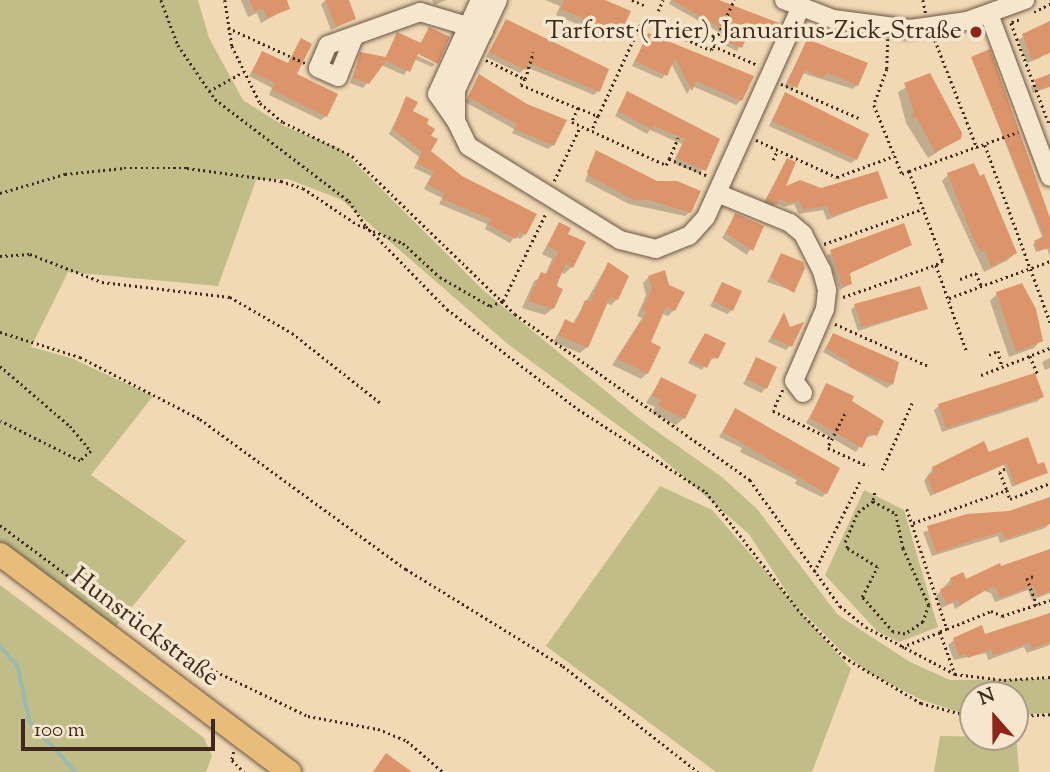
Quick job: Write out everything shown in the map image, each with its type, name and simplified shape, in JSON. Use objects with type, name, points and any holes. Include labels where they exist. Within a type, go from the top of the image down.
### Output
[{"type":"main road","name":"Hunsrückstraße","points":[[0,554],[289,772]]},
{"type":"street","points":[[456,121],[456,90],[472,54],[480,0]]},
{"type":"street","points":[[498,0],[476,29],[437,94],[478,154],[620,240],[656,249],[689,236],[706,217],[800,9]]},
{"type":"street","points":[[784,0],[800,9],[887,28],[930,27],[1028,7]]},
{"type":"street","points":[[318,68],[328,45],[420,12],[476,29]]},
{"type":"street","points":[[989,14],[1041,127],[1050,177]]},
{"type":"street","points":[[719,188],[790,223],[811,249],[825,280],[824,311],[794,381],[803,393]]},
{"type":"path","points":[[161,0],[178,45],[209,92],[349,201],[366,226],[447,309],[578,409],[706,492],[801,612],[844,657],[921,703],[959,713]]},
{"type":"path","points":[[225,0],[227,28],[243,72],[252,94],[270,112],[352,156],[503,301],[583,364],[750,480],[840,606],[866,627],[955,674],[1004,680],[1050,677]]},
{"type":"path","points":[[632,0],[646,6]]},
{"type":"path","points":[[658,11],[663,0]]},
{"type":"path","points":[[655,26],[711,50],[734,0]]},
{"type":"path","points":[[1028,7],[1050,4]]},
{"type":"path","points":[[887,28],[887,69],[874,104],[902,174],[1041,127],[1011,23],[1021,19]]},
{"type":"path","points":[[592,131],[641,23]]},
{"type":"path","points":[[930,27],[977,148]]},
{"type":"path","points":[[227,28],[318,68]]},
{"type":"path","points":[[713,46],[862,119]]},
{"type":"path","points":[[533,52],[521,85],[598,116]]},
{"type":"path","points":[[472,54],[525,79]]},
{"type":"path","points":[[209,92],[243,72]]},
{"type":"path","points":[[578,108],[572,122],[666,165],[678,138]]},
{"type":"path","points":[[0,193],[84,171],[187,168],[292,184],[366,226],[403,243],[466,296],[490,306],[503,301],[581,126]]},
{"type":"path","points":[[752,130],[756,141],[837,177],[895,155]]},
{"type":"path","points":[[985,145],[1050,321]]},
{"type":"path","points":[[773,160],[777,151]]},
{"type":"path","points":[[669,159],[719,188]]},
{"type":"path","points":[[824,311],[943,261],[909,171]]},
{"type":"path","points":[[811,249],[923,209]]},
{"type":"path","points":[[0,256],[30,254],[102,282],[230,297],[292,333],[382,404]]},
{"type":"path","points":[[948,298],[1050,261]]},
{"type":"path","points":[[936,265],[968,352]]},
{"type":"path","points":[[960,279],[976,273],[982,287]]},
{"type":"path","points":[[824,311],[928,366]]},
{"type":"path","points":[[0,332],[80,357],[200,419],[406,569],[563,666],[698,772]]},
{"type":"path","points":[[981,374],[1050,348]]},
{"type":"path","points":[[989,355],[998,351],[1002,366]]},
{"type":"path","points":[[1030,356],[1038,374]]},
{"type":"path","points":[[0,366],[78,433],[91,451],[80,461],[0,421]]},
{"type":"path","points":[[787,380],[774,411],[832,439]]},
{"type":"path","points":[[883,470],[912,403]]},
{"type":"path","points":[[845,414],[828,448],[868,466]]},
{"type":"path","points":[[1005,469],[1000,472],[1010,499],[1050,483]]},
{"type":"path","points":[[814,572],[860,481]]},
{"type":"path","points":[[873,501],[874,490]]},
{"type":"path","points":[[913,523],[1007,490]]},
{"type":"path","points":[[873,501],[896,514],[904,548],[929,605],[923,622],[905,634],[893,632],[862,597],[877,568],[847,548],[845,542],[860,509],[873,501]]},
{"type":"path","points":[[907,509],[947,629]]},
{"type":"path","points":[[0,526],[161,645],[308,716],[378,729],[407,741],[443,772]]},
{"type":"path","points":[[1033,577],[1027,578],[1037,605]]},
{"type":"path","points":[[902,646],[991,611],[1002,617],[1050,600]]},
{"type":"path","points":[[940,632],[955,674]]},
{"type":"path","points":[[1029,715],[1050,714]]},
{"type":"shaded area","points":[[0,0],[198,0],[209,38],[243,100],[284,126],[341,149],[484,291],[641,420],[723,478],[757,509],[838,615],[910,662],[950,680],[1050,679],[1050,713],[1029,714],[1029,681],[959,681],[959,712],[922,700],[869,673],[841,651],[793,602],[749,534],[657,454],[509,345],[342,200],[288,179],[256,180],[218,286],[68,272],[31,347],[71,358],[153,396],[91,475],[186,541],[114,629],[0,545]]},
{"type":"shaded area","points":[[660,486],[712,510],[851,669],[812,772],[716,772],[546,646]]},
{"type":"shaded area","points":[[864,490],[904,510],[938,627],[899,642],[877,631],[825,575]]},
{"type":"shaded area","points":[[0,585],[204,738],[212,756],[206,772],[0,772]]},
{"type":"shaded area","points":[[940,736],[959,736],[959,751],[1017,751],[1019,772],[934,772]]},
{"type":"building","points":[[249,0],[287,0],[290,9],[267,18],[263,8],[254,12]]},
{"type":"building","points":[[325,0],[349,0],[356,19],[336,27]]},
{"type":"building","points":[[564,0],[605,0],[631,11],[620,35],[561,9]]},
{"type":"building","points":[[672,0],[719,0],[779,23],[774,34],[753,24],[742,48],[720,38],[724,30]]},
{"type":"building","points":[[506,19],[609,69],[600,92],[529,63],[526,70],[489,52]]},
{"type":"building","points":[[1050,21],[1050,53],[1032,60],[1022,34]]},
{"type":"building","points":[[429,27],[450,37],[438,64],[418,54],[410,72],[386,61],[369,84],[353,78],[360,52],[386,57],[397,32],[421,43]]},
{"type":"building","points":[[648,33],[754,76],[742,101],[696,81],[692,91],[675,58],[667,76],[635,61]]},
{"type":"building","points":[[301,38],[312,44],[297,74],[338,94],[327,117],[272,90],[275,83],[252,72],[262,51],[288,63]]},
{"type":"building","points":[[807,39],[868,63],[858,86],[828,73],[822,78],[805,70],[797,88],[787,83]]},
{"type":"building","points":[[990,49],[1050,218],[1050,248],[1038,251],[1034,241],[1044,236],[971,57]]},
{"type":"building","points":[[930,73],[962,133],[961,139],[935,152],[917,118],[911,117],[914,111],[904,83]]},
{"type":"building","points":[[479,74],[527,104],[567,120],[554,146],[515,129],[517,124],[468,97]]},
{"type":"building","points":[[1050,74],[1050,86],[1038,90],[1034,80]]},
{"type":"building","points":[[627,91],[720,139],[706,171],[676,158],[685,139],[654,126],[653,130],[618,111]]},
{"type":"building","points":[[785,92],[869,134],[857,160],[772,121]]},
{"type":"building","points":[[406,96],[418,102],[413,111],[429,119],[427,124],[435,129],[431,136],[438,139],[431,151],[462,176],[537,214],[526,235],[519,232],[516,239],[505,234],[488,224],[491,219],[442,199],[445,194],[427,184],[434,172],[417,163],[422,152],[393,129]]},
{"type":"building","points":[[596,150],[657,181],[677,181],[701,191],[691,213],[649,200],[634,200],[589,176],[587,172]]},
{"type":"building","points":[[787,158],[796,162],[786,186],[800,180],[821,188],[878,171],[888,198],[831,216],[827,206],[803,210],[799,200],[790,204],[780,199],[777,205],[766,200]]},
{"type":"building","points":[[974,163],[980,176],[984,174],[1017,253],[991,267],[985,250],[981,252],[974,240],[947,173]]},
{"type":"building","points":[[735,213],[764,226],[753,251],[726,233]]},
{"type":"building","points":[[559,222],[571,228],[568,234],[586,242],[573,268],[566,264],[556,286],[563,289],[554,309],[528,301],[541,272],[547,274],[558,252],[547,246]]},
{"type":"building","points":[[904,223],[912,245],[850,273],[852,284],[843,287],[830,250]]},
{"type":"building","points":[[781,253],[803,262],[805,268],[794,293],[770,277]]},
{"type":"building","points":[[608,262],[629,276],[618,300],[610,297],[588,348],[558,335],[565,319],[575,324],[585,300],[590,302]]},
{"type":"building","points":[[665,270],[669,285],[685,292],[675,311],[666,307],[651,342],[661,347],[648,374],[617,359],[647,312],[642,310],[652,288],[648,276]]},
{"type":"building","points":[[722,282],[742,291],[733,311],[713,301]]},
{"type":"building","points":[[1022,283],[1036,309],[1043,341],[1016,352],[996,292]]},
{"type":"building","points":[[920,286],[928,309],[862,327],[854,304]]},
{"type":"building","points":[[784,312],[790,327],[804,322],[792,347],[772,337]]},
{"type":"building","points":[[705,333],[726,343],[718,359],[713,356],[707,368],[690,360]]},
{"type":"building","points":[[833,333],[899,362],[893,385],[848,366],[850,362],[826,348]]},
{"type":"building","points":[[756,357],[777,367],[767,389],[746,379]]},
{"type":"building","points":[[1035,373],[1044,397],[946,428],[938,404]]},
{"type":"building","points":[[661,377],[697,395],[685,419],[658,406],[661,400],[652,396]]},
{"type":"building","points":[[826,383],[854,396],[852,401],[884,421],[877,436],[869,433],[862,448],[810,418]]},
{"type":"building","points":[[735,408],[840,468],[827,494],[723,432]]},
{"type":"building","points":[[1028,437],[1038,464],[1044,462],[1048,473],[1015,485],[1007,463],[934,494],[927,476],[934,473],[932,467],[984,441],[989,452]]},
{"type":"building","points":[[1050,497],[1050,524],[1005,539],[1002,532],[936,553],[927,526],[967,514],[1009,511]]},
{"type":"building","points":[[1050,549],[1050,591],[1038,596],[1033,586],[1000,598],[996,588],[991,587],[960,605],[958,599],[946,604],[940,589],[952,585],[950,578],[963,572],[966,579],[1000,563],[1001,566]]},
{"type":"building","points":[[1050,613],[1050,642],[1032,649],[1030,642],[993,655],[991,649],[968,658],[966,654],[959,656],[953,638],[982,625],[985,634]]},
{"type":"building","points":[[386,753],[412,772],[373,772]]},
{"type":"waterway","points":[[0,646],[18,666],[30,722],[76,772]]},
{"type":"place","name":"Tarforst (Trier), Januarius-Zick-Straße","points":[[976,32]]}]
